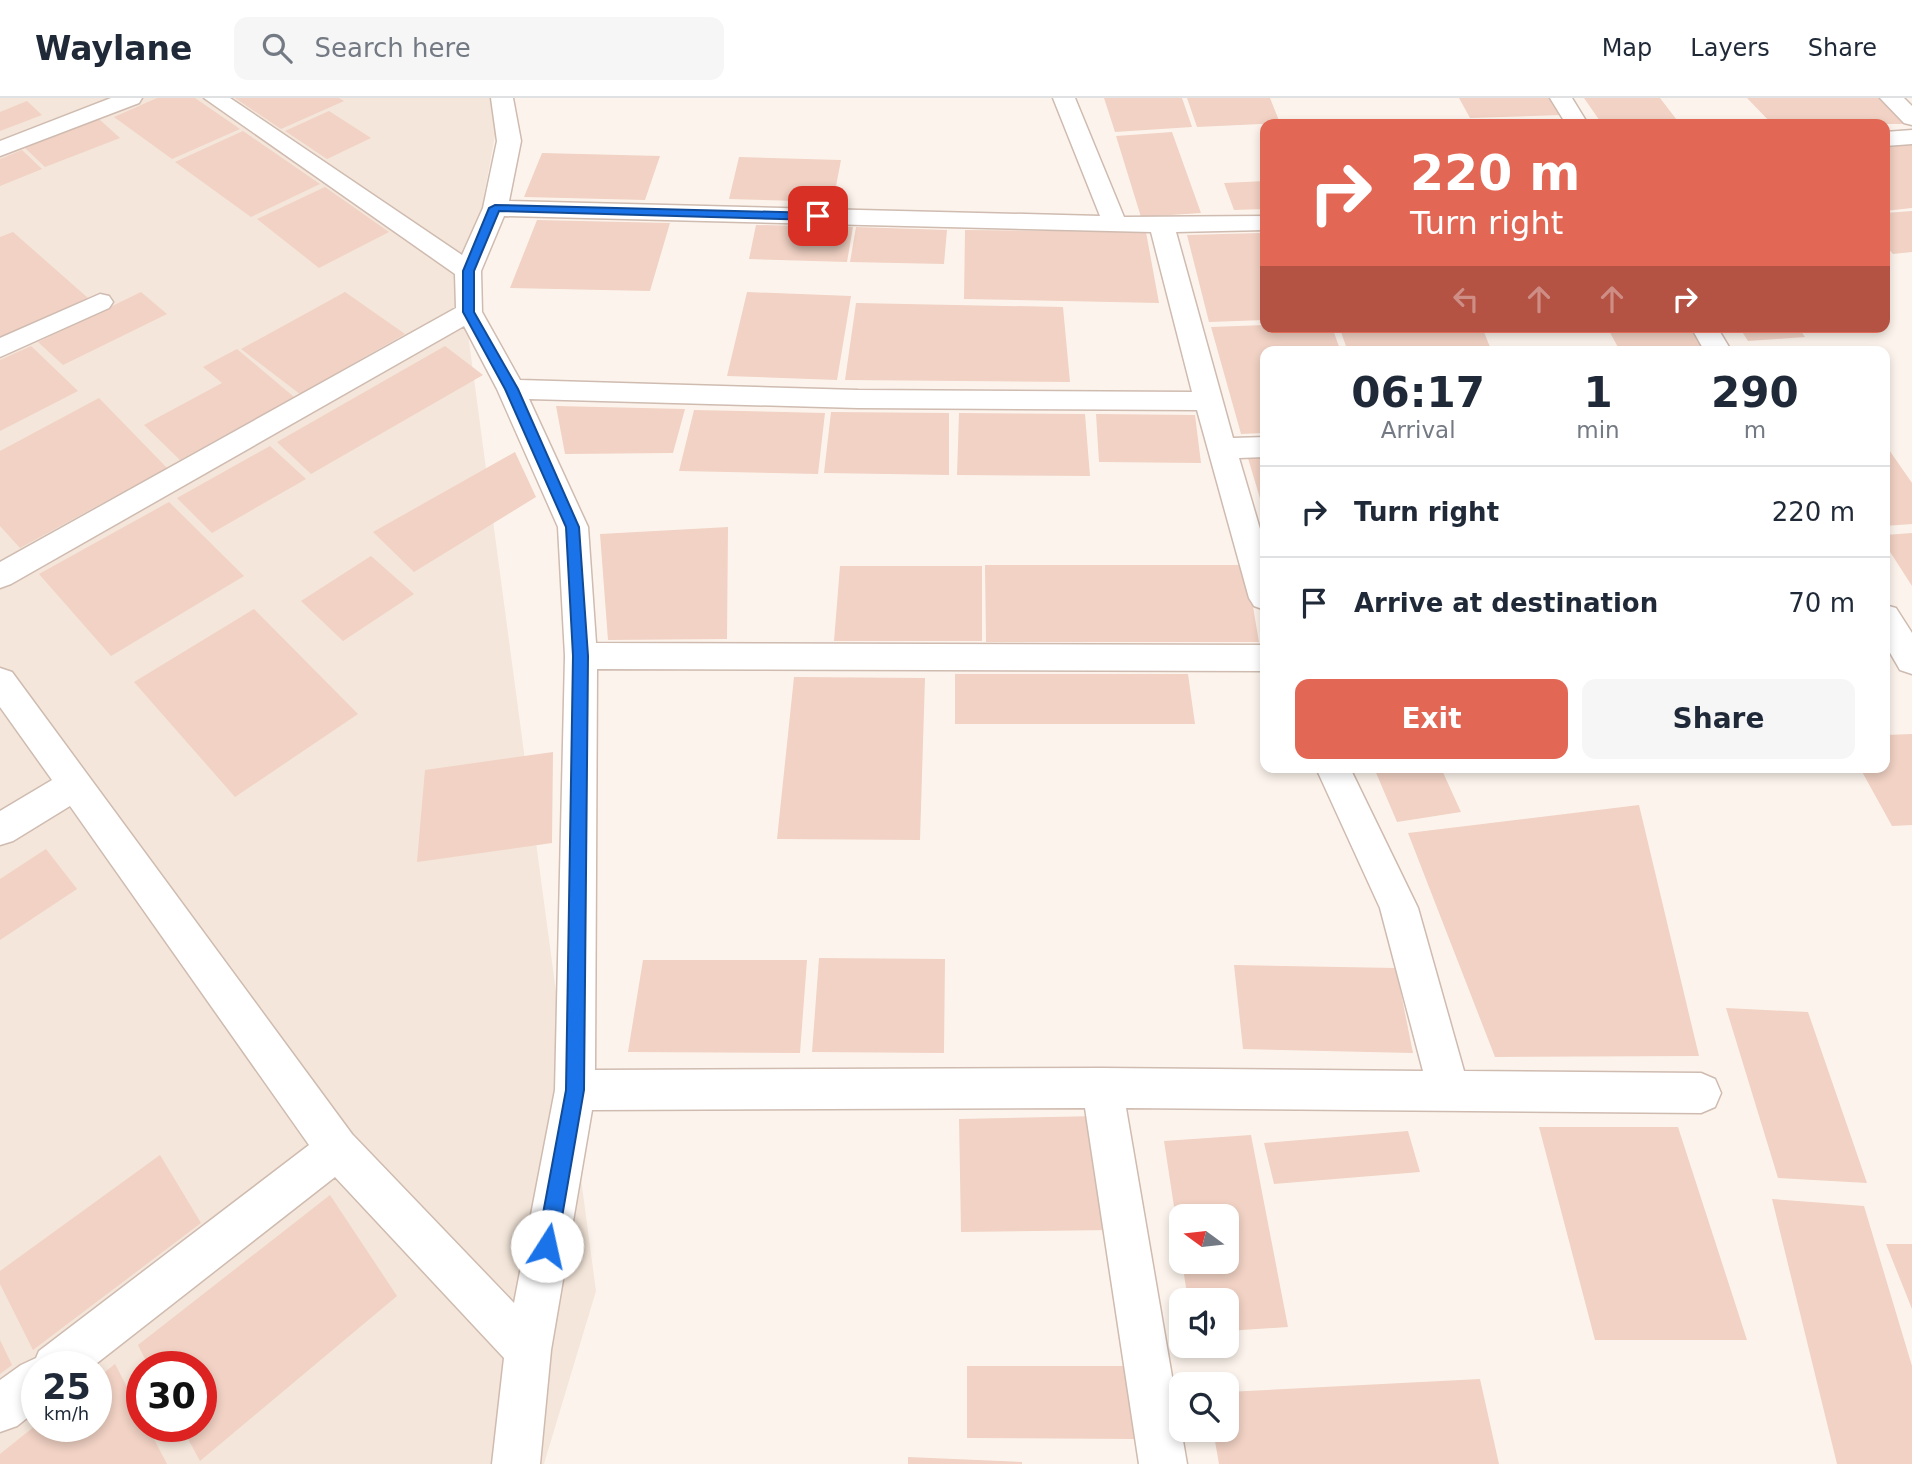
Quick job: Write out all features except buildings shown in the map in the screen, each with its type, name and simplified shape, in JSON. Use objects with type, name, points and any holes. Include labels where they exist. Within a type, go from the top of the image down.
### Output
[{"type":"street","points":[[0,149],[131,98]]},
{"type":"street","points":[[215,98],[468,271]]},
{"type":"street","points":[[502,98],[509,141],[495,208],[468,271],[468,312],[511,389],[573,527],[581,656],[575,1090],[528,1350],[516,1464]]},
{"type":"street","points":[[1064,98],[1115,224]]},
{"type":"street","points":[[1561,98],[1574,119]]},
{"type":"street","points":[[1891,98],[1912,118]]},
{"type":"street","points":[[1890,139],[1912,137]]},
{"type":"street","points":[[495,208],[1162,225],[1260,223]]},
{"type":"street","points":[[1162,225],[1208,401],[1260,581]]},
{"type":"street","points":[[0,348],[100,302]]},
{"type":"street","points":[[0,576],[468,312]]},
{"type":"street","points":[[511,389],[858,400],[1208,401]]},
{"type":"street","points":[[1222,448],[1260,447]]},
{"type":"street","points":[[1890,625],[1912,661]]},
{"type":"street","points":[[581,656],[1260,658]]},
{"type":"street","points":[[0,681],[337,1149],[528,1350]]},
{"type":"street","points":[[1335,773],[1399,908],[1450,1090]]},
{"type":"street","points":[[0,830],[74,785]]},
{"type":"street","points":[[575,1090],[1102,1088],[1701,1093]]},
{"type":"street","points":[[1102,1088],[1163,1464]]},
{"type":"street","points":[[76,1351],[337,1149]]},
{"type":"street","points":[[0,1409],[21,1393]]},
{"type":"shaded area","points":[[0,98],[502,98],[464,304],[596,1291],[544,1464],[0,1464]]},
{"type":"route","points":[[547,1246],[575,1090],[581,656],[573,527],[511,389],[468,312],[468,271],[495,208],[818,216]]}]
